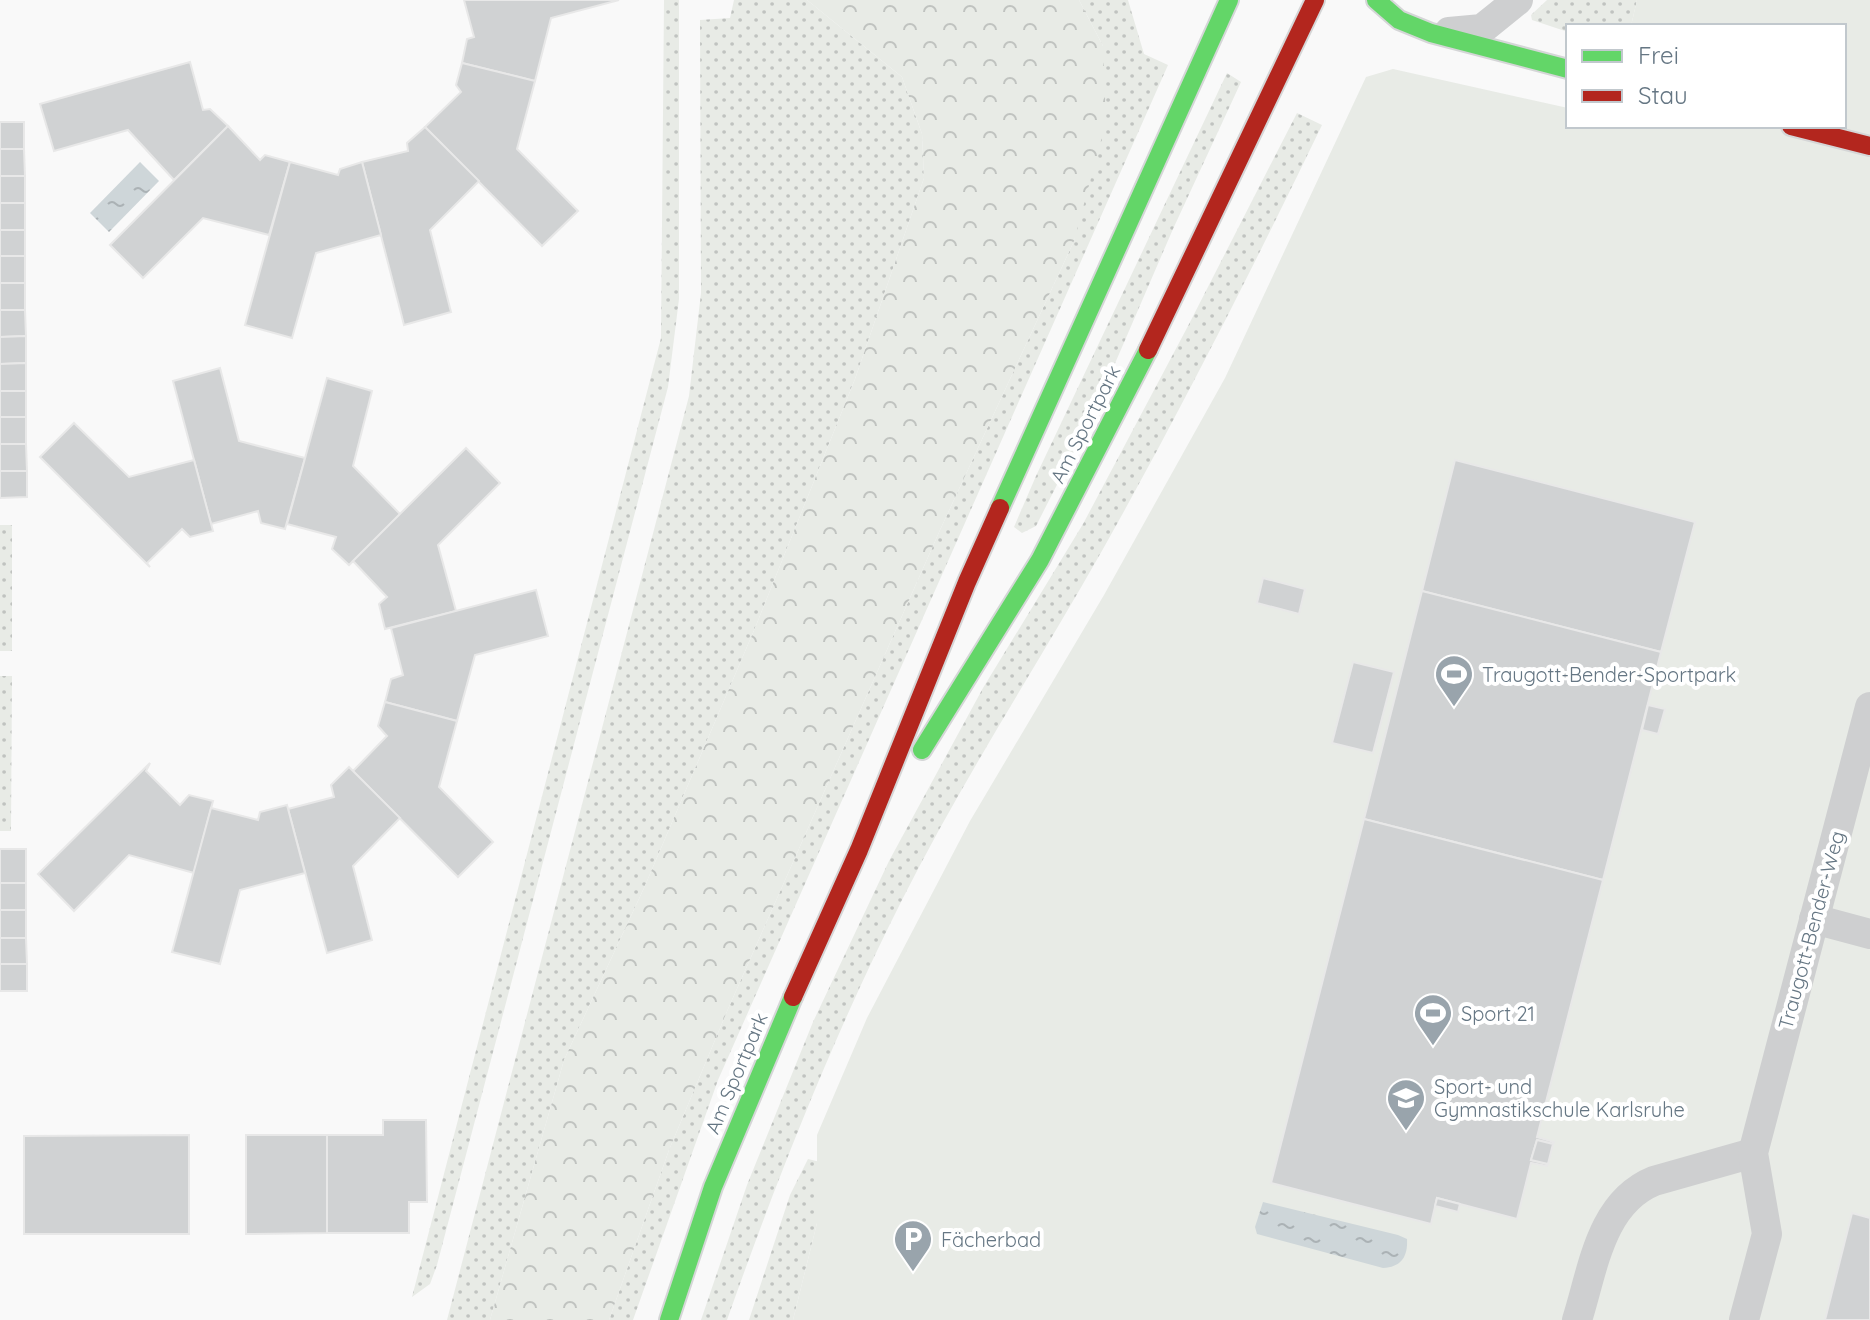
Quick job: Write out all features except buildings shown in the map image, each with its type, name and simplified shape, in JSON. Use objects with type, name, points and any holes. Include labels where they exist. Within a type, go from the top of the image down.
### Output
[{"type":"street","name":"Am Sportpark","points":[[669,1320],[713,1187],[746,1104],[859,850],[967,582],[1229,0]]},
{"type":"street","name":"Am Sportpark","points":[[859,850],[1040,560],[1164,319],[1315,0]]},
{"type":"street","points":[[1376,0],[1399,20],[1431,33],[1566,68]]},
{"type":"street","points":[[1799,128],[1870,146]]},
{"type":"lane","points":[[1431,33],[1482,29],[1518,0]]},
{"type":"lane","name":"Traugott-Bender-Weg","points":[[1744,1320],[1767,1234],[1753,1153],[1870,707]]},
{"type":"lane","points":[[1814,919],[1870,934]]},
{"type":"lane","points":[[1577,1320],[1604,1232],[1620,1205],[1640,1187],[1654,1181],[1753,1153]]},
{"type":"green space","points":[[664,0],[679,0],[679,299],[668,387],[437,1265],[430,1284],[412,1297],[661,338]]},
{"type":"green space","points":[[734,0],[807,0],[902,77],[922,134],[924,178],[855,379],[755,628],[644,888],[564,1060],[490,1320],[447,1320],[689,396],[701,293],[700,20],[730,18]]},
{"type":"green space","points":[[807,0],[1079,0],[1103,46],[1106,122],[1074,241],[940,530],[728,1009],[669,1150],[609,1320],[490,1320],[564,1060],[644,888],[755,628],[855,379],[924,178],[922,134],[902,77]]},
{"type":"green space","points":[[1079,0],[1128,0],[1144,54],[1168,65],[718,1080],[633,1320],[609,1320],[669,1150],[728,1009],[940,530],[1074,241],[1103,46]]},
{"type":"green space","points":[[1547,0],[1637,0],[1631,24],[1566,24],[1566,31],[1532,20],[1531,15]]},
{"type":"green space","name":"Traugott-Bender-Sportpark","points":[[1637,0],[1870,0],[1870,1320],[793,1320],[817,1223],[817,1135],[867,1018],[970,821],[1104,595],[1225,378],[1366,77],[1393,69],[1566,108],[1566,128],[1846,128],[1846,24],[1631,24]]},
{"type":"green space","points":[[1227,73],[1241,82],[1094,412],[1036,526],[1022,533],[1014,527],[1036,476]]},
{"type":"green space","points":[[1297,113],[1322,125],[1270,232],[1132,497],[950,810],[903,898],[808,1106],[727,1320],[701,1320],[747,1185],[813,1022],[889,861],[983,688],[1083,524]]},
{"type":"green space","points":[[0,525],[12,525],[12,651],[0,651]]},
{"type":"green space","points":[[0,676],[12,676],[11,831],[0,831]]},
{"type":"green space","points":[[808,1159],[1114,1234],[817,1223],[793,1320],[749,1320],[790,1195]]},
{"type":"water","points":[[140,162],[159,181],[109,232],[90,213]]},
{"type":"water","points":[[1263,1202],[1398,1235],[1407,1239],[1405,1256],[1394,1266],[1383,1268],[1257,1234],[1255,1227]]},
{"type":"traffic: fast","points":[[1000,508],[1229,0]]},
{"type":"traffic: fast","points":[[1376,0],[1399,20],[1431,33],[1566,68]]},
{"type":"traffic: fast","points":[[922,750],[1040,560],[1148,350]]},
{"type":"traffic: fast","points":[[669,1320],[713,1187],[793,997]]},
{"type":"traffic: jam","points":[[1148,350],[1315,0]]},
{"type":"traffic: jam","points":[[1799,128],[1870,146]]},
{"type":"traffic: jam","points":[[793,997],[859,850],[1000,508]]},
{"type":"place","name":"Traugott-Bender-Sportpark","points":[[1454,708]]},
{"type":"place","name":"Sport 21","points":[[1433,1047]]},
{"type":"place","name":"Sport- und Gymnastikschule Karlsruhe","points":[[1406,1132]]},
{"type":"place","name":"Fächerbad","points":[[913,1273]]}]
